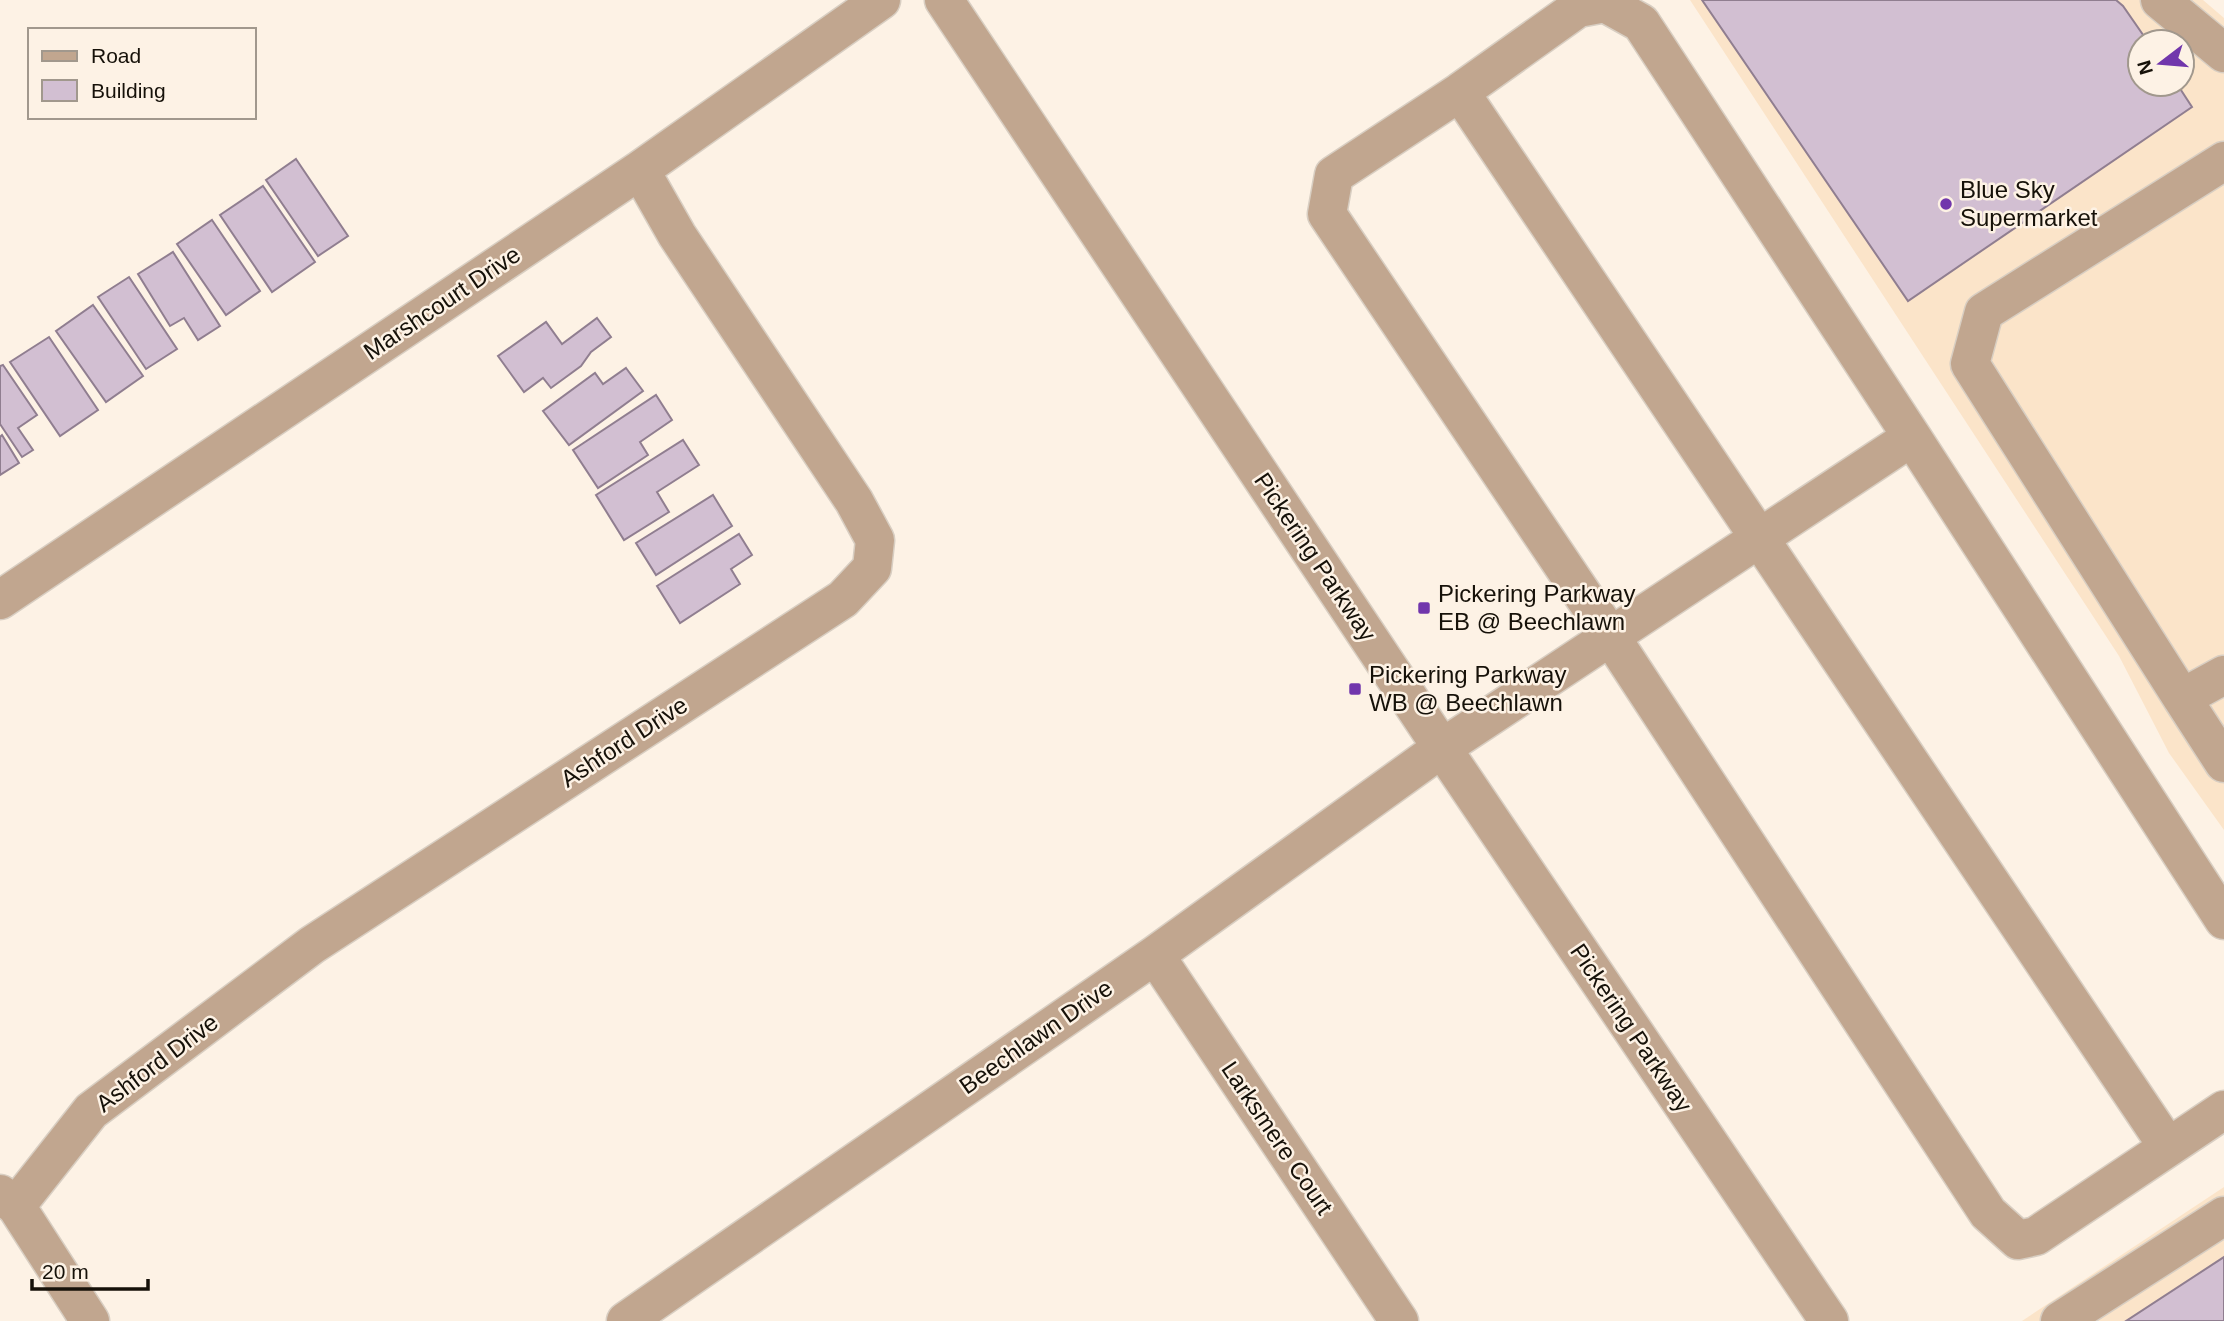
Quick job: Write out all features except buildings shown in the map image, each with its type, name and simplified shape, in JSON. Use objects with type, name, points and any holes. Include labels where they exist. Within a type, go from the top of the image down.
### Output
[{"type":"street","name":"Marshcourt Drive","points":[[0,600],[640,170],[881,0]]},
{"type":"street","name":"Pickering Parkway","points":[[944,0],[1442,748],[1829,1321]]},
{"type":"street","points":[[2160,0],[2224,53]]},
{"type":"street","points":[[2224,920],[1912,436],[1641,23],[1605,3],[1578,8],[1460,92],[1334,175],[1327,214],[1611,637],[1988,1213],[2018,1240],[2036,1236],[2224,1110]]},
{"type":"street","points":[[1460,92],[2168,1147]]},
{"type":"street","points":[[2224,160],[1984,312],[1970,364],[2224,763]]},
{"type":"street","name":"Ashford Drive","points":[[8,1200],[91,1111],[301,954],[843,599],[872,568],[875,540],[854,501],[677,235],[640,170]]},
{"type":"street","name":"Beechlawn Drive","points":[[626,1321],[1155,955],[1442,748],[1912,436]]},
{"type":"street","points":[[2182,698],[2224,675]]},
{"type":"street","name":"Larksmere Court","points":[[1155,955],[1399,1321]]},
{"type":"street","points":[[8,1200],[90,1321]]},
{"type":"street","points":[[2060,1321],[2224,1216]]},
{"type":"shaded area","points":[[1690,0],[2203,0],[2224,18],[2224,830],[2169,753],[2119,656]]},
{"type":"shaded area","points":[[2224,1187],[2224,1321],[2022,1321]]},
{"type":"place","name":"Blue Sky Supermarket","points":[[1946,204]]},
{"type":"place","name":"Pickering Parkway EB @ Beechlawn","points":[[1424,608]]},
{"type":"place","name":"Pickering Parkway WB @ Beechlawn","points":[[1355,689]]}]
